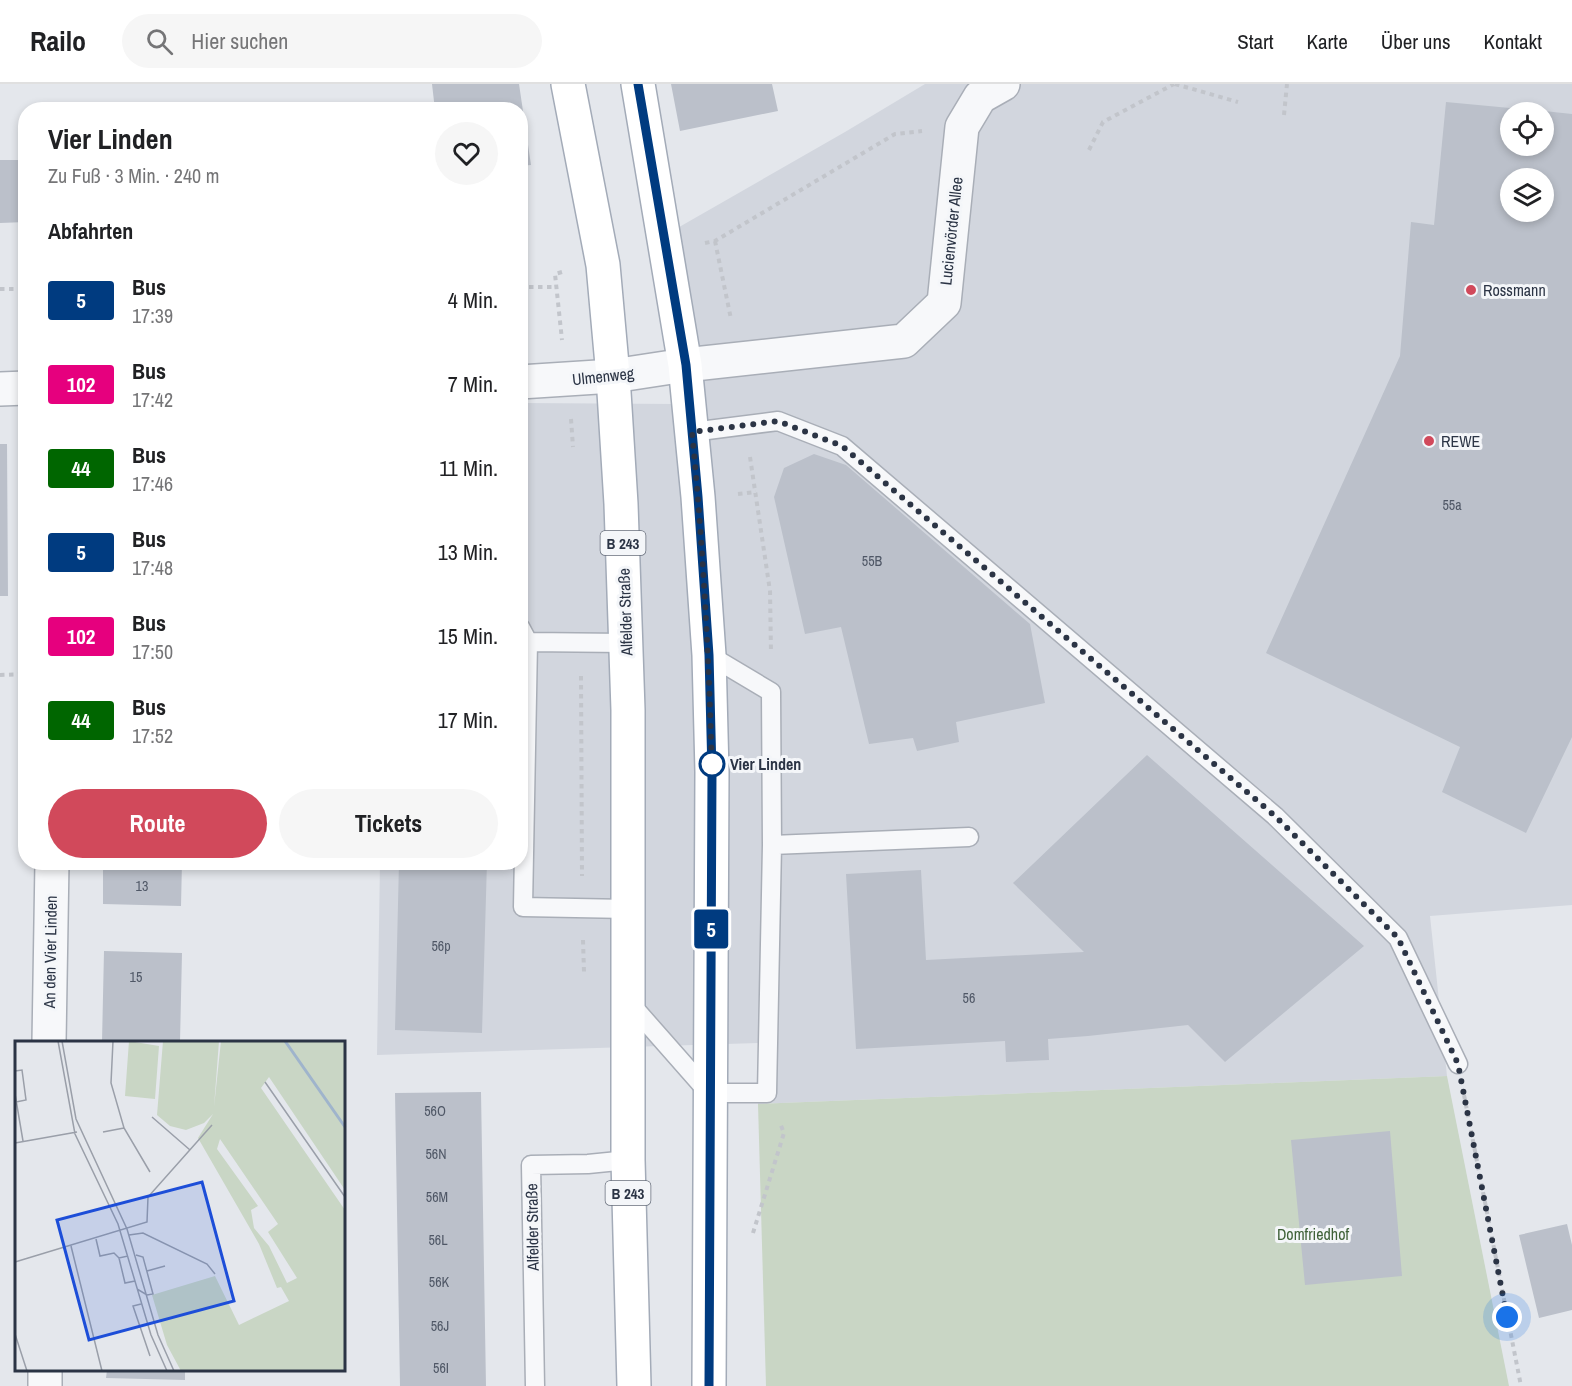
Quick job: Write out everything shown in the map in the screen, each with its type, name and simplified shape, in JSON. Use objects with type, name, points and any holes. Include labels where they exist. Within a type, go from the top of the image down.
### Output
[{"type":"main road","name":"Alfelder Straße","points":[[568,84],[603,265],[621,504],[628,710],[628,1160],[634,1386]]},
{"type":"main road","points":[[638,84],[686,365],[709,655],[712,772],[709,1386]]},
{"type":"street","name":"Lucienvörder Allee","points":[[686,365],[904,341],[944,303],[962,127],[980,97],[1003,84]]},
{"type":"street","name":"Ulmenweg","points":[[528,381],[613,376],[686,365]]},
{"type":"street","points":[[0,388],[18,388]]},
{"type":"street","name":"An den Vier Linden","points":[[49,1041],[52,870]]},
{"type":"lane","points":[[692,432],[778,421],[842,446],[1275,816],[1398,938],[1458,1064]]},
{"type":"lane","points":[[528,634],[625,643]]},
{"type":"lane","points":[[627,1000],[709,1093],[767,1093],[772,845],[771,692],[709,655]]},
{"type":"lane","points":[[772,845],[969,837]]},
{"type":"lane","points":[[523,870],[523,906],[628,909]]},
{"type":"lane","name":"Alfelder Straße","points":[[535,1386],[531,1166],[628,1160]]},
{"type":"path","points":[[1089,150],[1103,122],[1175,84],[1238,102]]},
{"type":"path","points":[[1284,115],[1287,84]]},
{"type":"path","points":[[715,241],[894,134],[962,127]]},
{"type":"path","points":[[528,287],[555,287]]},
{"type":"path","points":[[0,289],[18,289]]},
{"type":"path","points":[[745,424],[770,591],[771,692]]},
{"type":"path","points":[[0,675],[18,674]]},
{"type":"path","points":[[1458,1064],[1521,1386]]},
{"type":"path","points":[[753,1234],[784,1133],[767,1093]]},
{"type":"shaded area","points":[[925,84],[1572,84],[1572,905],[1430,916],[1447,1076],[758,1104],[758,1043],[377,1055],[380,870],[528,870],[528,403],[676,404],[653,242]]},
{"type":"green space","name":"Domfriedhof","points":[[1447,1076],[1509,1386],[766,1386],[758,1104]]},
{"type":"building","points":[[432,84],[519,84],[522,102],[434,102]]},
{"type":"building","points":[[671,84],[772,84],[778,111],[680,131]]},
{"type":"building","points":[[1446,102],[1500,107],[1500,156],[1554,156],[1554,112],[1572,114],[1572,737],[1526,833],[1442,792],[1460,747],[1266,653],[1400,356],[1411,222],[1434,225]]},
{"type":"building","points":[[528,145],[531,165],[528,165]]},
{"type":"building","points":[[0,160],[18,160],[18,222],[0,223]]},
{"type":"building","points":[[0,444],[7,444],[8,596],[0,596]]},
{"type":"building","points":[[814,454],[846,465],[1030,624],[1045,703],[956,722],[959,742],[917,751],[913,738],[869,744],[841,627],[805,634],[774,497],[784,468]]},
{"type":"building","points":[[1147,755],[1364,946],[1225,1062],[1188,1025],[1048,1039],[1049,1060],[1006,1062],[1005,1041],[856,1049],[846,874],[921,870],[926,960],[1084,952],[1013,883]]},
{"type":"building","points":[[103,870],[182,870],[181,906],[103,904]]},
{"type":"building","points":[[399,870],[487,870],[482,1033],[395,1030]]},
{"type":"building","points":[[104,951],[182,953],[180,1041],[102,1041]]},
{"type":"building","points":[[481,1092],[486,1386],[400,1386],[395,1093]]},
{"type":"building","points":[[1390,1131],[1402,1276],[1305,1285],[1291,1140]]},
{"type":"building","points":[[1567,1224],[1572,1245],[1572,1310],[1539,1318],[1519,1235]]},
{"type":"building","points":[[107,1371],[185,1371],[185,1380],[106,1378]]},
{"type":"bus line","name":"5","points":[[638,84],[686,365],[709,655],[712,772],[709,1386]]},
{"type":"place","name":"Rossmann","points":[[1471,290]]},
{"type":"place","name":"REWE","points":[[1429,441]]},
{"type":"place","name":"Vier Linden","points":[[712,764]]},
{"type":"route","points":[[712,764],[712,772],[709,655],[692,432],[778,421],[842,446],[1275,816],[1398,938],[1458,1064],[1507,1317]]}]
